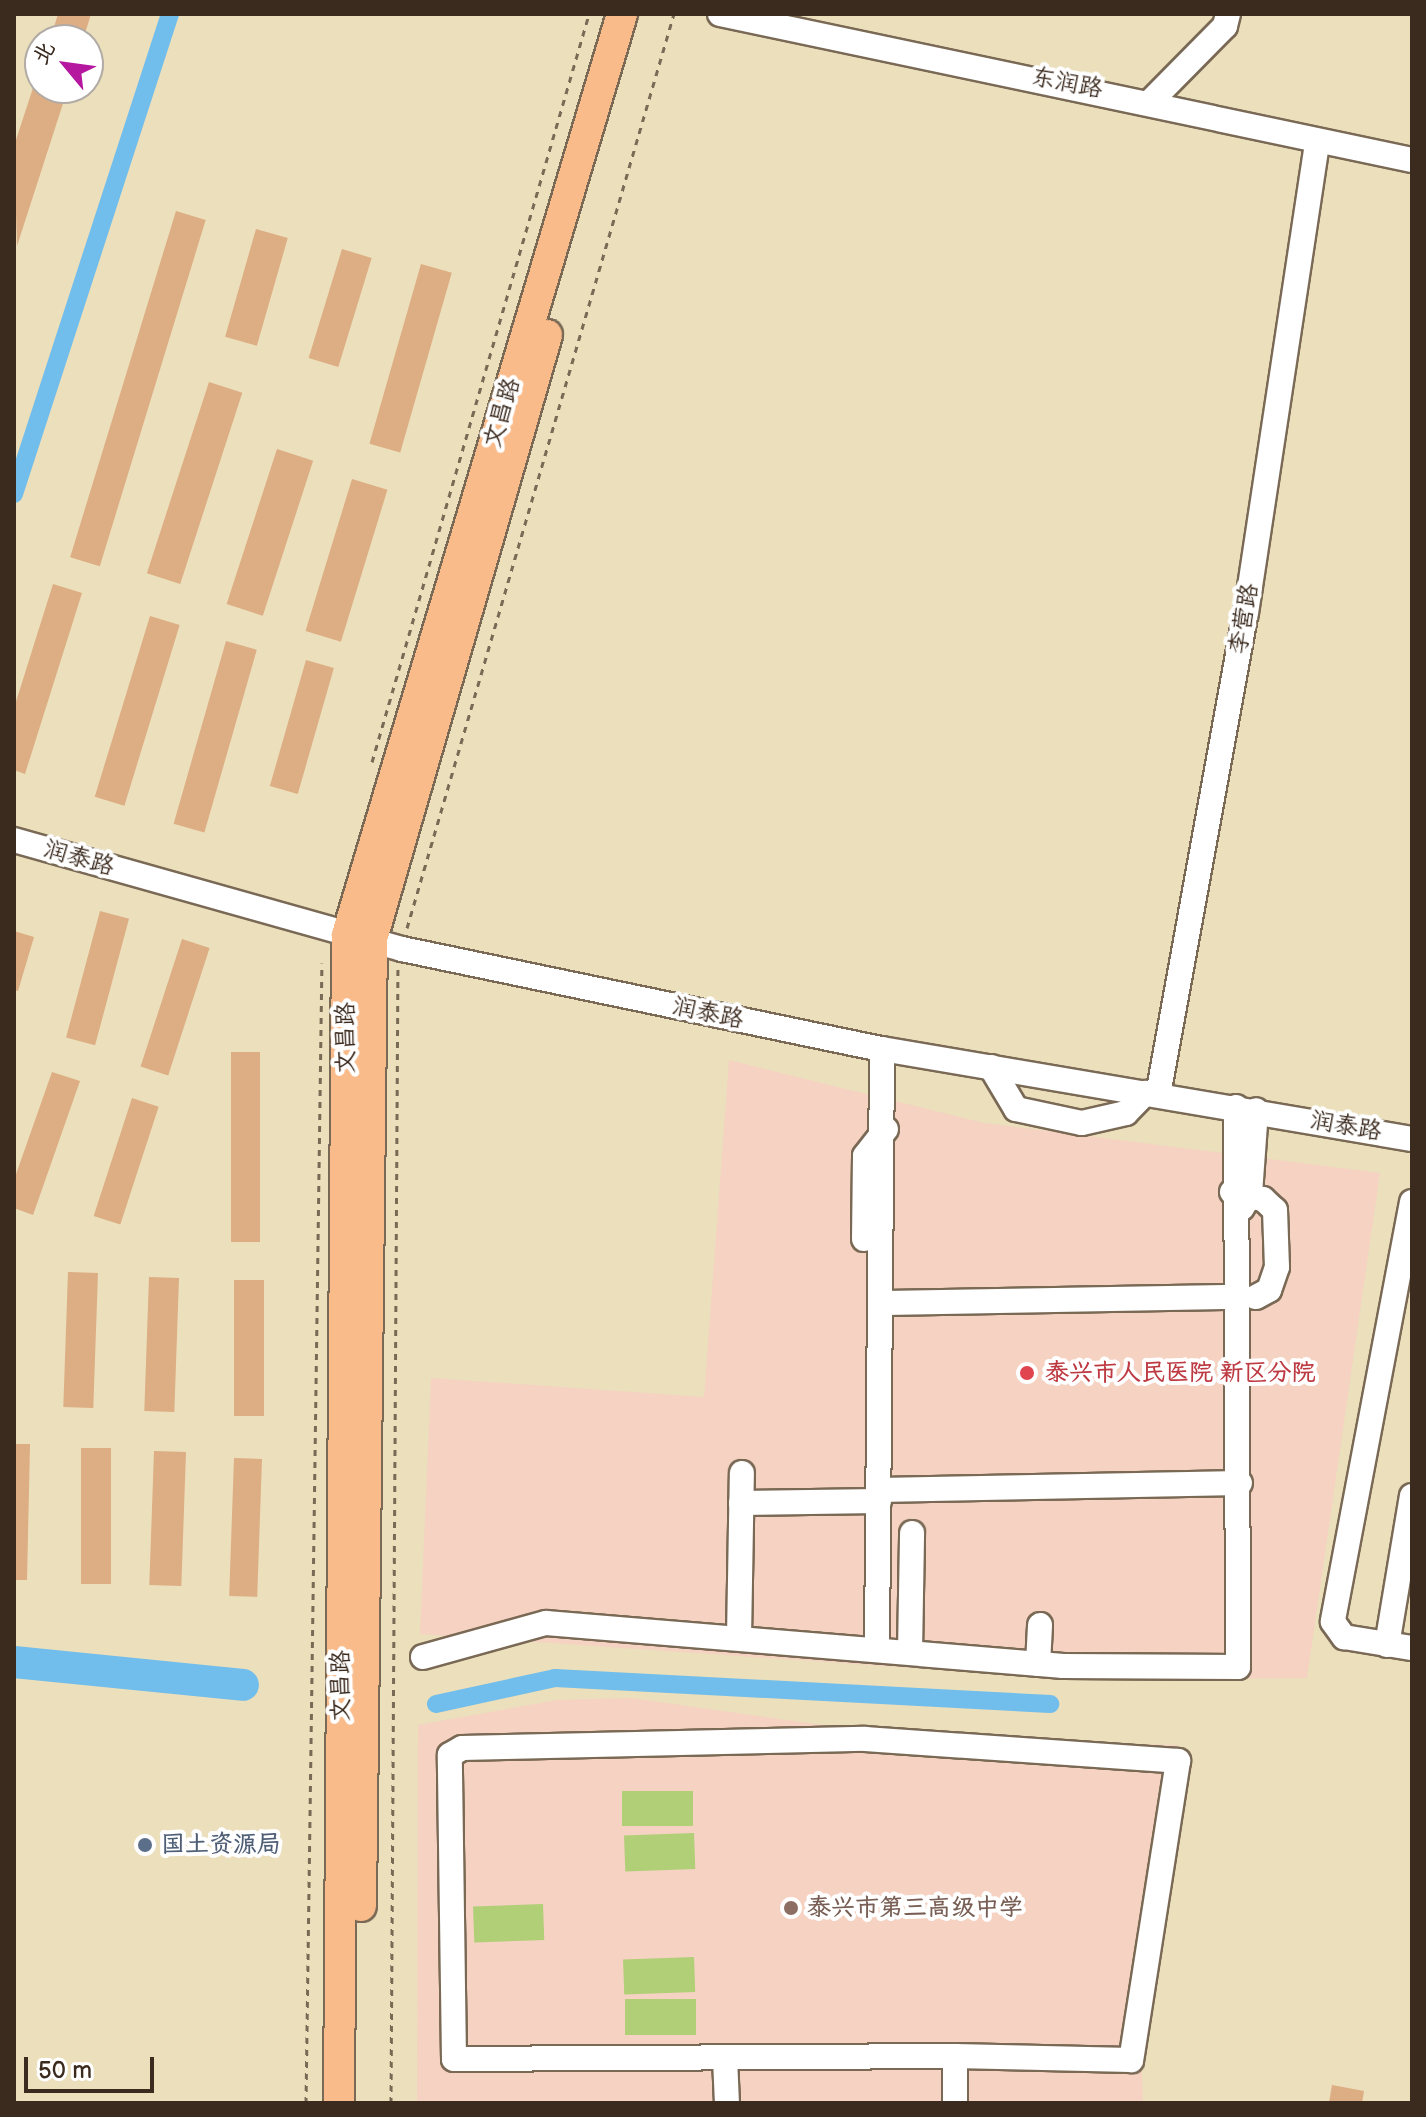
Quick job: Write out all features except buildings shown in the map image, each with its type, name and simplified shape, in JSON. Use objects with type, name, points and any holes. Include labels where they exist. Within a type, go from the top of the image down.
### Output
[{"type":"main road","name":"文昌路","points":[[339,2103],[359,937],[622,14]]},
{"type":"main road","name":"文昌路","points":[[358,2103],[359,937],[641,14]]},
{"type":"street","name":"东润路","points":[[720,14],[1152,100],[1317,142],[1412,160]]},
{"type":"street","points":[[1152,100],[1225,26],[1228,14]]},
{"type":"street","name":"李营路","points":[[1151,1094],[1246,613],[1317,142]]},
{"type":"street","name":"润泰路","points":[[14,840],[402,949],[882,1049],[1412,1139]]},
{"type":"street","points":[[877,1649],[886,1129],[882,1049]]},
{"type":"street","points":[[991,1067],[1016,1109],[1082,1123],[1126,1113],[1151,1094]]},
{"type":"street","points":[[423,1657],[546,1623],[1038,1664],[1238,1667],[1240,1483],[1248,1297],[1241,1199],[1246,1109]]},
{"type":"street","points":[[864,1239],[865,1156],[886,1129]]},
{"type":"street","points":[[883,1303],[1248,1297],[1269,1290],[1277,1267],[1276,1224],[1275,1210],[1241,1199]]},
{"type":"street","points":[[1412,1202],[1333,1622],[1344,1637],[1412,1648]]},
{"type":"street","points":[[739,1638],[742,1473]]},
{"type":"street","points":[[741,1503],[879,1495],[1240,1483]]},
{"type":"street","points":[[1387,1645],[1412,1496]]},
{"type":"street","points":[[910,1652],[912,1533]]},
{"type":"street","points":[[1038,1664],[1040,1625]]},
{"type":"street","points":[[865,1739],[1178,1761],[1131,2060],[955,2056],[725,2058],[454,2059],[450,1755],[462,1748],[865,1739]]},
{"type":"street","points":[[955,2056],[955,2103]]},
{"type":"street","points":[[725,2058],[727,2103]]},
{"type":"path","points":[[391,2103],[402,949],[674,14]]},
{"type":"shaded area","name":"泰兴市人民医院 新区分院","points":[[729,1060],[984,1123],[1380,1173],[1307,1678],[1088,1680],[420,1634],[431,1378],[704,1397]]},
{"type":"shaded area","name":"泰兴市第三高级中学","points":[[631,1698],[929,1740],[1177,1745],[1190,1768],[1141,2047],[1143,2103],[417,2103],[418,1725],[557,1700]]},
{"type":"green space","points":[[622,1791],[693,1791],[693,1826],[622,1826]]},
{"type":"green space","points":[[694,1833],[695,1869],[625,1871],[624,1835]]},
{"type":"green space","points":[[543,1904],[544,1940],[474,1942],[473,1906]]},
{"type":"green space","points":[[694,1957],[695,1992],[624,1994],[623,1959]]},
{"type":"green space","points":[[625,1999],[696,1999],[696,2035],[625,2035]]},
{"type":"waterway","points":[[14,494],[170,14]]},
{"type":"waterway","points":[[14,1662],[243,1685]]},
{"type":"waterway","points":[[436,1704],[555,1678],[1050,1704]]},
{"type":"place","name":"泰兴市人民医院 新区分院","points":[[1027,1373]]},
{"type":"place","name":"国土资源局","points":[[145,1845]]},
{"type":"place","name":"泰兴市第三高级中学","points":[[791,1908]]}]
